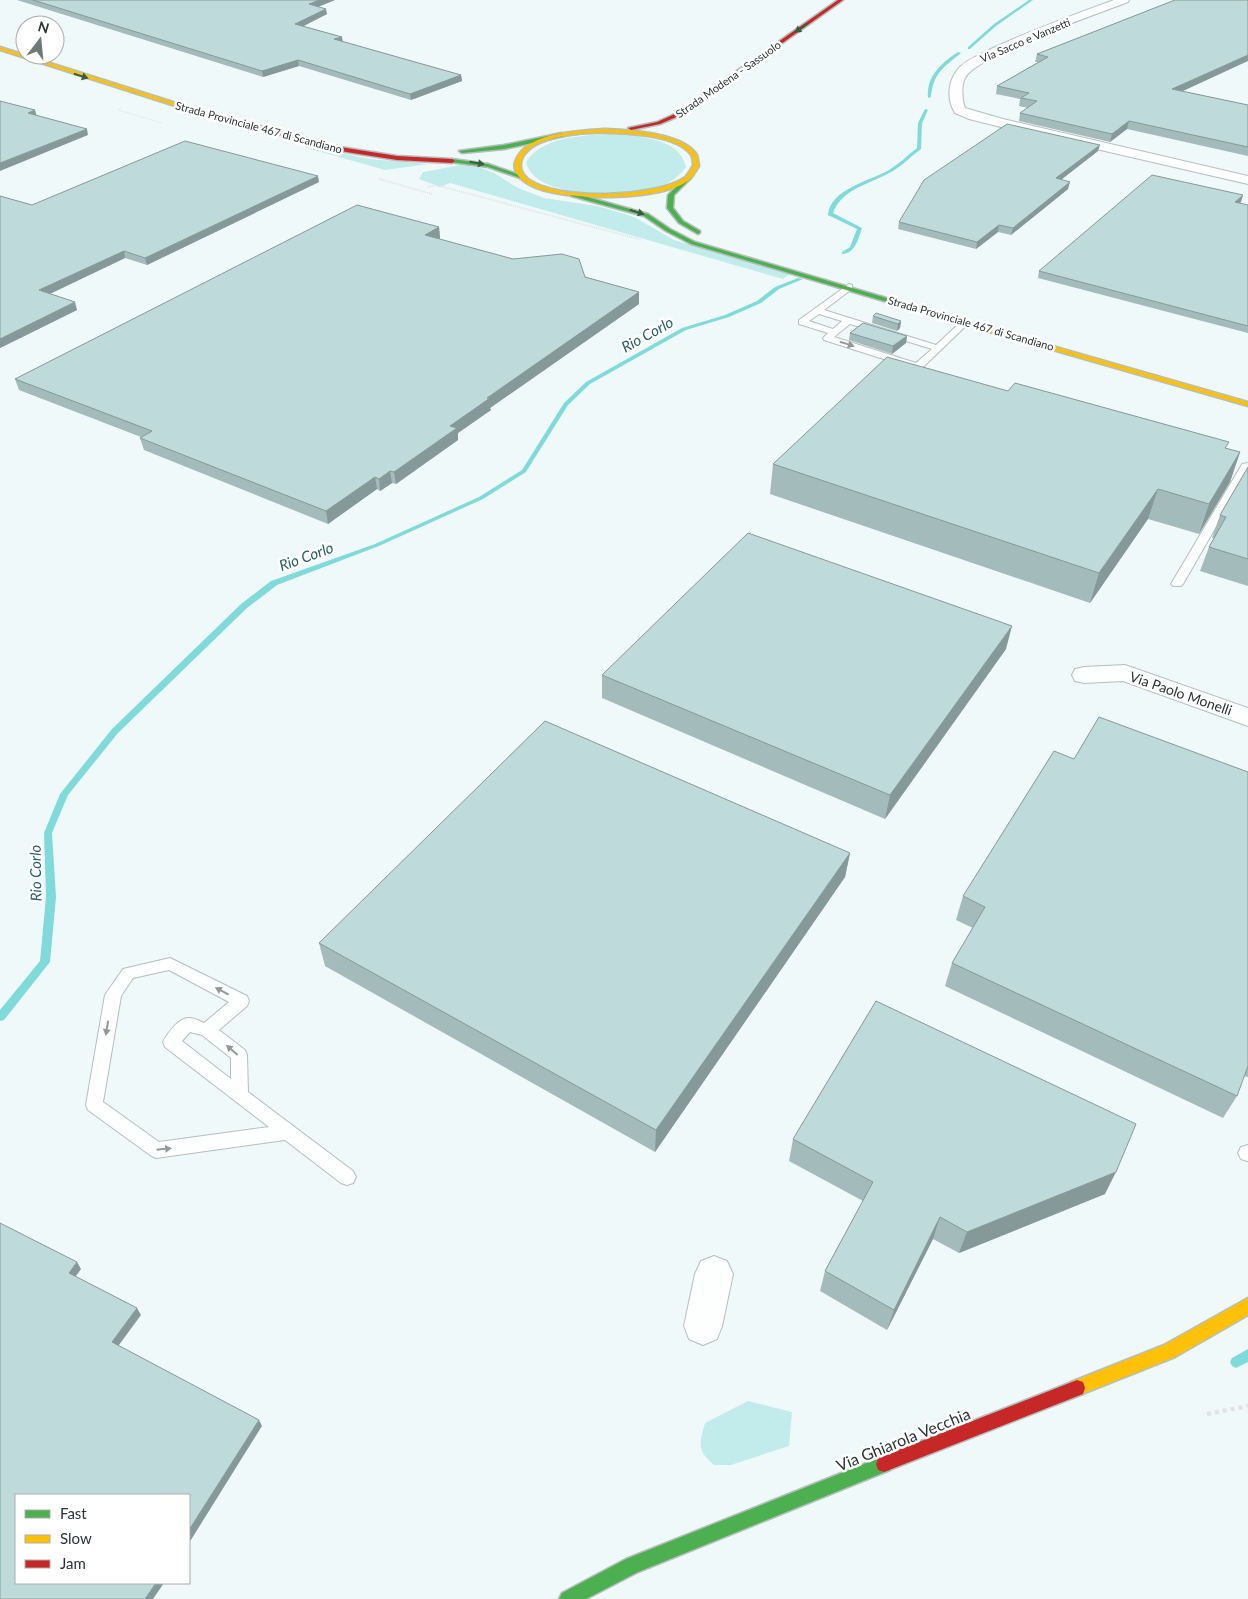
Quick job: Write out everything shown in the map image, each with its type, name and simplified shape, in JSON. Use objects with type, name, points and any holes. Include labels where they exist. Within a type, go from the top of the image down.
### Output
[{"type":"main road","name":"Strada Modena - Sassuolo","points":[[604,131],[641,127],[670,119],[841,0]]},
{"type":"main road","points":[[803,41],[852,6]]},
{"type":"main road","points":[[0,37],[15,42]]},
{"type":"main road","name":"Strada Provinciale 467 di Scandiano","points":[[1,48],[178,106],[340,149],[397,158],[478,162],[499,167],[547,189],[573,194],[601,197],[632,195],[660,190],[688,178]]},
{"type":"main road","name":"Strada Provinciale 467 di Scandiano","points":[[65,60],[180,96],[328,136],[406,150],[469,151],[504,147],[562,135],[604,131],[649,134],[669,140],[692,153]]},
{"type":"main road","name":"Strada Modena - Sassuolo","points":[[688,134],[692,153]]},
{"type":"main road","name":"Strada Provinciale 467 di Scandiano","points":[[523,177],[517,168],[517,158],[525,150],[541,141],[562,135]]},
{"type":"main road","points":[[688,178],[695,169],[696,160],[692,153]]},
{"type":"main road","name":"Strada Provinciale 467 di Scandiano","points":[[688,178],[671,193],[669,207],[678,222],[710,238],[1248,395]]},
{"type":"main road","name":"Strada Provinciale 467 di Scandiano","points":[[573,194],[646,215],[668,230],[693,242],[1248,404]]},
{"type":"main road","name":"Via Ghiarola Vecchia","points":[[568,1599],[632,1565],[1169,1351],[1248,1306]]},
{"type":"street","name":"Via Sacco e Vanzetti","points":[[1124,0],[1026,37],[978,60],[965,69],[958,78],[956,101],[960,110],[1001,123],[1248,180]]},
{"type":"street","name":"Via Paolo Monelli","points":[[1084,675],[1124,673],[1248,716]]},
{"type":"street","points":[[703,1326],[714,1274]]},
{"type":"lane","points":[[834,332],[802,322],[850,287]]},
{"type":"lane","points":[[818,310],[938,348]]},
{"type":"lane","points":[[849,320],[827,338],[918,367],[966,322]]},
{"type":"lane","points":[[1177,584],[1246,466],[1248,467]]},
{"type":"lane","points":[[207,1030],[242,1001],[170,964],[128,973],[113,995],[94,1105],[156,1150],[288,1132]]},
{"type":"lane","points":[[240,1096],[239,1055],[207,1030],[187,1024],[171,1042],[240,1096],[347,1177]]},
{"type":"path","points":[[379,179],[432,194]]},
{"type":"path","points":[[428,188],[436,185],[648,241]]},
{"type":"path","points":[[414,224],[422,219]]},
{"type":"path","points":[[1207,1414],[1248,1406]]},
{"type":"shaded area","points":[[609,134],[643,137],[666,143],[682,157],[686,167],[670,182],[649,189],[630,192],[587,193],[565,190],[547,184],[533,175],[526,162],[533,153],[552,142],[575,137]]},
{"type":"shaded area","points":[[307,146],[370,159],[428,164],[385,170],[304,147]]},
{"type":"shaded area","points":[[461,165],[482,168],[518,188],[544,198],[597,206],[625,214],[636,218],[674,240],[790,274],[783,279],[450,183],[440,187],[419,179],[423,172]]},
{"type":"shaded area","points":[[748,1401],[792,1412],[789,1446],[731,1465],[714,1465],[708,1460],[701,1447],[701,1436],[705,1423]]},
{"type":"building","points":[[33,0],[320,0],[309,4],[326,9],[295,24],[342,37],[334,39],[461,75],[410,94],[298,60],[262,71]]},
{"type":"building","points":[[1175,0],[1248,0],[1248,55],[1172,89],[1248,105],[1248,147],[1129,121],[1112,134],[1020,113],[1037,101],[1021,98],[1029,93],[997,86],[1048,57],[1037,54]]},
{"type":"building","points":[[0,101],[35,110],[28,113],[87,129],[0,163]]},
{"type":"building","points":[[1007,124],[1100,145],[1056,178],[1070,182],[1013,228],[999,225],[977,242],[899,222],[924,180]]},
{"type":"building","points":[[185,141],[318,176],[145,258],[124,251],[39,290],[75,302],[0,339],[0,196],[32,205]]},
{"type":"building","points":[[1152,175],[1243,195],[1235,202],[1248,205],[1248,326],[1039,271]]},
{"type":"building","points":[[357,205],[439,227],[425,235],[513,259],[562,254],[579,259],[585,277],[639,292],[450,426],[457,428],[394,472],[390,471],[379,479],[375,477],[326,511],[140,438],[152,431],[15,379]]},
{"type":"building","points":[[876,313],[901,321],[898,324],[873,316]]},
{"type":"building","points":[[863,323],[907,336],[893,346],[850,333]]},
{"type":"building","points":[[887,357],[1008,391],[1015,383],[1229,442],[1225,448],[1240,452],[1209,504],[1158,489],[1099,573],[773,464]]},
{"type":"building","points":[[1248,467],[1248,559],[1209,547],[1226,517],[1220,515]]},
{"type":"building","points":[[748,533],[1012,626],[890,795],[602,675]]},
{"type":"building","points":[[1099,717],[1248,772],[1248,1066],[1237,1096],[952,963],[985,907],[963,896],[1054,751],[1074,759]]},
{"type":"building","points":[[545,721],[850,853],[656,1130],[319,943]]},
{"type":"building","points":[[876,1001],[1136,1124],[1116,1172],[967,1232],[940,1217],[894,1310],[825,1271],[873,1182],[793,1139]]},
{"type":"building","points":[[0,1223],[77,1262],[69,1273],[137,1308],[112,1342],[259,1420],[190,1528],[190,1494],[15,1494],[15,1584],[155,1584],[145,1599],[0,1599]]},
{"type":"waterway","name":"Rio Corlo","points":[[969,48],[995,25],[1031,0]]},
{"type":"waterway","name":"Rio Corlo","points":[[929,97],[931,83],[937,71],[959,53]]},
{"type":"waterway","name":"Rio Corlo","points":[[844,253],[852,248],[860,228],[830,214],[833,205],[839,198],[855,187],[892,170],[919,148],[920,123],[926,110]]},
{"type":"waterway","name":"Rio Corlo","points":[[0,1017],[45,962],[51,897],[48,833],[64,794],[115,731],[244,606],[274,583],[377,545],[481,498],[524,471],[566,404],[588,383],[684,329],[727,316],[759,302],[777,288],[800,279]]},
{"type":"waterway","points":[[1236,1362],[1248,1355]]},
{"type":"traffic: fast","points":[[462,151],[504,147],[562,135]]},
{"type":"traffic: fast","points":[[452,161],[488,166],[523,177]]},
{"type":"traffic: fast","points":[[688,178],[671,195],[670,208],[681,222],[698,232]]},
{"type":"traffic: fast","points":[[573,195],[646,215],[668,230],[693,243],[944,316]]},
{"type":"traffic: fast","points":[[568,1599],[632,1565],[884,1464]]},
{"type":"traffic: slow","points":[[0,48],[196,111],[260,128]]},
{"type":"traffic: slow","points":[[604,131],[643,134],[674,141],[687,147],[695,156],[696,166],[688,178],[671,187],[623,195],[571,194],[550,190],[536,186],[518,171],[517,164],[521,154],[540,141],[568,134],[604,131]]},
{"type":"traffic: slow","points":[[944,316],[1248,404]]},
{"type":"traffic: slow","points":[[1077,1388],[1169,1351],[1248,1306]]},
{"type":"traffic: jam","points":[[631,128],[658,123],[679,114],[841,0]]},
{"type":"traffic: jam","points":[[260,128],[340,149],[397,158],[452,161]]},
{"type":"traffic: jam","points":[[884,1464],[1077,1388]]}]
